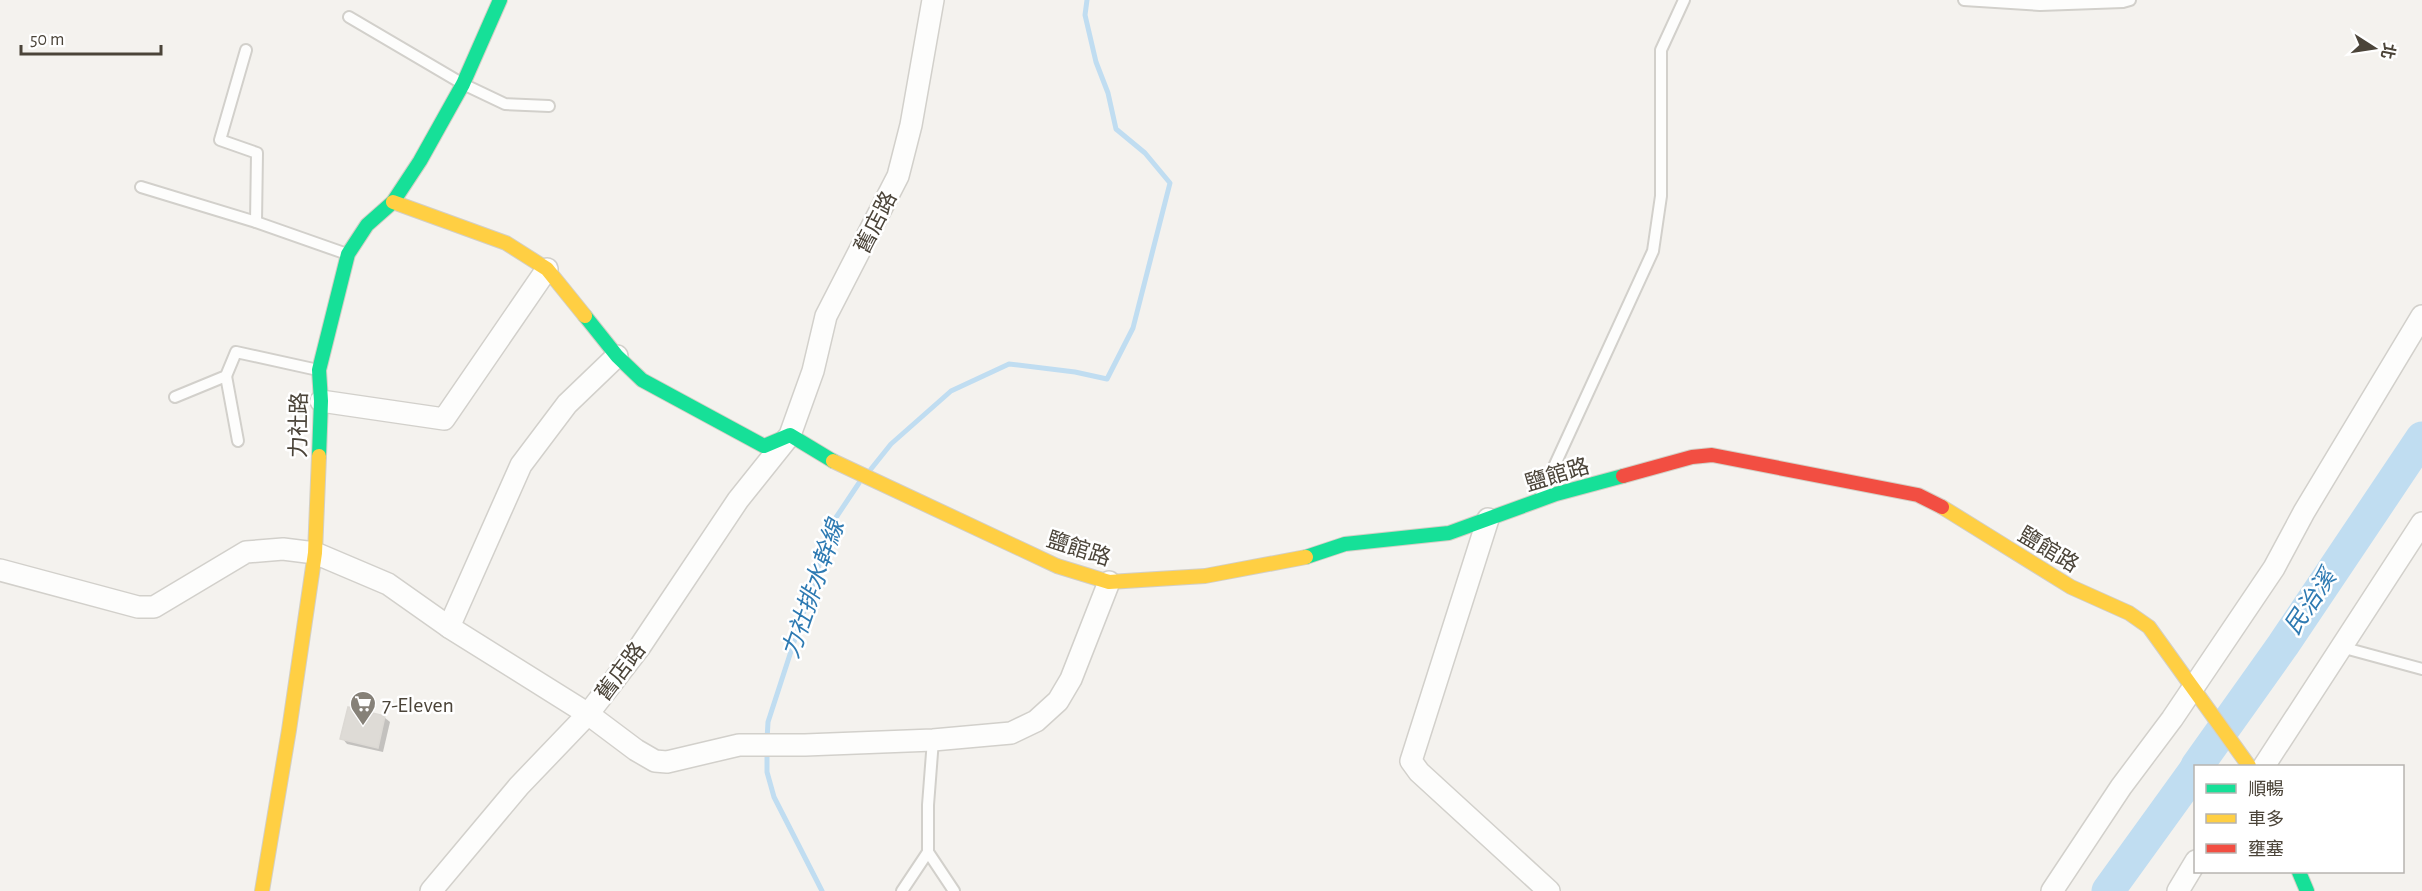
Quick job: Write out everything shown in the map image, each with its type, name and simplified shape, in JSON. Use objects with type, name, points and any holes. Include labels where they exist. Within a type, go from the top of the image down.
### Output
[{"type":"street","name":"舊店路","points":[[431,891],[519,786],[588,714],[639,648],[738,500],[790,435],[813,371],[826,316],[898,176],[911,124],[933,0]]},
{"type":"street","name":"力社路","points":[[262,891],[315,553],[321,401],[319,370],[348,254],[367,225],[393,202],[420,161],[463,84],[497,1]]},
{"type":"street","points":[[393,202],[506,243],[547,269],[617,356],[642,380],[764,446],[790,435]]},
{"type":"street","points":[[321,401],[444,419],[547,269]]},
{"type":"street","points":[[2052,891],[2121,787],[2172,719],[2196,692],[2274,568],[2304,512],[2422,315]]},
{"type":"street","points":[[449,627],[521,465],[567,404],[617,356]]},
{"type":"street","name":"鹽館路","points":[[790,435],[878,484],[1057,567],[1109,582],[1205,576],[1306,557],[1345,544],[1449,533],[1539,501],[1692,457],[1712,455],[1918,495],[1940,505],[2071,587],[2129,613],[2149,627],[2248,765]]},
{"type":"street","points":[[1488,519],[1412,761],[1419,772],[1549,891]]},
{"type":"street","points":[[2265,765],[2422,523]]},
{"type":"street","points":[[0,570],[138,607],[154,607],[246,552],[283,549],[315,553],[388,584],[449,627],[588,714],[636,750],[655,760],[667,762],[750,744],[805,745],[933,740],[1011,734],[1036,722],[1058,701],[1071,679],[1109,582]]},
{"type":"street","points":[[2178,891],[2194,864]]},
{"type":"street","points":[[2299,873],[2307,891]]},
{"type":"lane","points":[[1539,501],[1653,251],[1662,196],[1661,50],[1684,0]]},
{"type":"lane","points":[[1964,0],[2040,5],[2130,0]]},
{"type":"lane","points":[[348,17],[463,84],[505,104],[549,106]]},
{"type":"lane","points":[[246,50],[220,140],[257,153],[256,222]]},
{"type":"lane","points":[[141,187],[256,222],[348,254]]},
{"type":"lane","points":[[238,441],[226,376],[236,352],[319,370]]},
{"type":"lane","points":[[175,397],[226,376]]},
{"type":"lane","points":[[2341,647],[2422,669]]},
{"type":"lane","points":[[902,891],[928,852],[928,805],[933,740]]},
{"type":"lane","points":[[928,852],[954,891]]},
{"type":"building","name":"7-Eleven","points":[[348,707],[385,716],[378,748],[340,739]]},
{"type":"waterway","name":"力社排水幹線","points":[[871,469],[891,444],[951,391],[1009,364],[1075,372],[1107,379],[1133,328],[1170,183],[1145,153],[1116,129],[1085,15],[1087,0]]},
{"type":"waterway","name":"民治溪","points":[[2198,765],[2283,645],[2422,438]]},
{"type":"waterway","name":"力社排水幹線","points":[[767,740],[768,722],[833,522],[859,483]]},
{"type":"waterway","name":"力社排水幹線","points":[[767,749],[767,772],[774,797],[822,891]]},
{"type":"waterway","name":"民治溪","points":[[2108,891],[2194,772]]},
{"type":"traffic: fast","points":[[319,456],[321,401],[319,370],[348,254],[367,225],[393,202],[420,161],[463,84],[500,0]]},
{"type":"traffic: fast","points":[[585,316],[617,356],[642,380],[764,446],[790,435],[833,461]]},
{"type":"traffic: fast","points":[[1306,557],[1345,544],[1449,533],[1556,494],[1623,476]]},
{"type":"traffic: fast","points":[[2299,873],[2307,891]]},
{"type":"traffic: slow","points":[[393,202],[506,243],[547,269],[585,316]]},
{"type":"traffic: slow","points":[[262,891],[315,553],[319,456]]},
{"type":"traffic: slow","points":[[833,461],[1057,566],[1109,582],[1205,576],[1306,557]]},
{"type":"traffic: slow","points":[[1942,507],[2071,587],[2129,613],[2149,627],[2248,765]]},
{"type":"traffic: jam","points":[[1623,476],[1692,457],[1712,455],[1918,495],[1942,507]]},
{"type":"place","name":"7-Eleven","points":[[363,727]]}]
